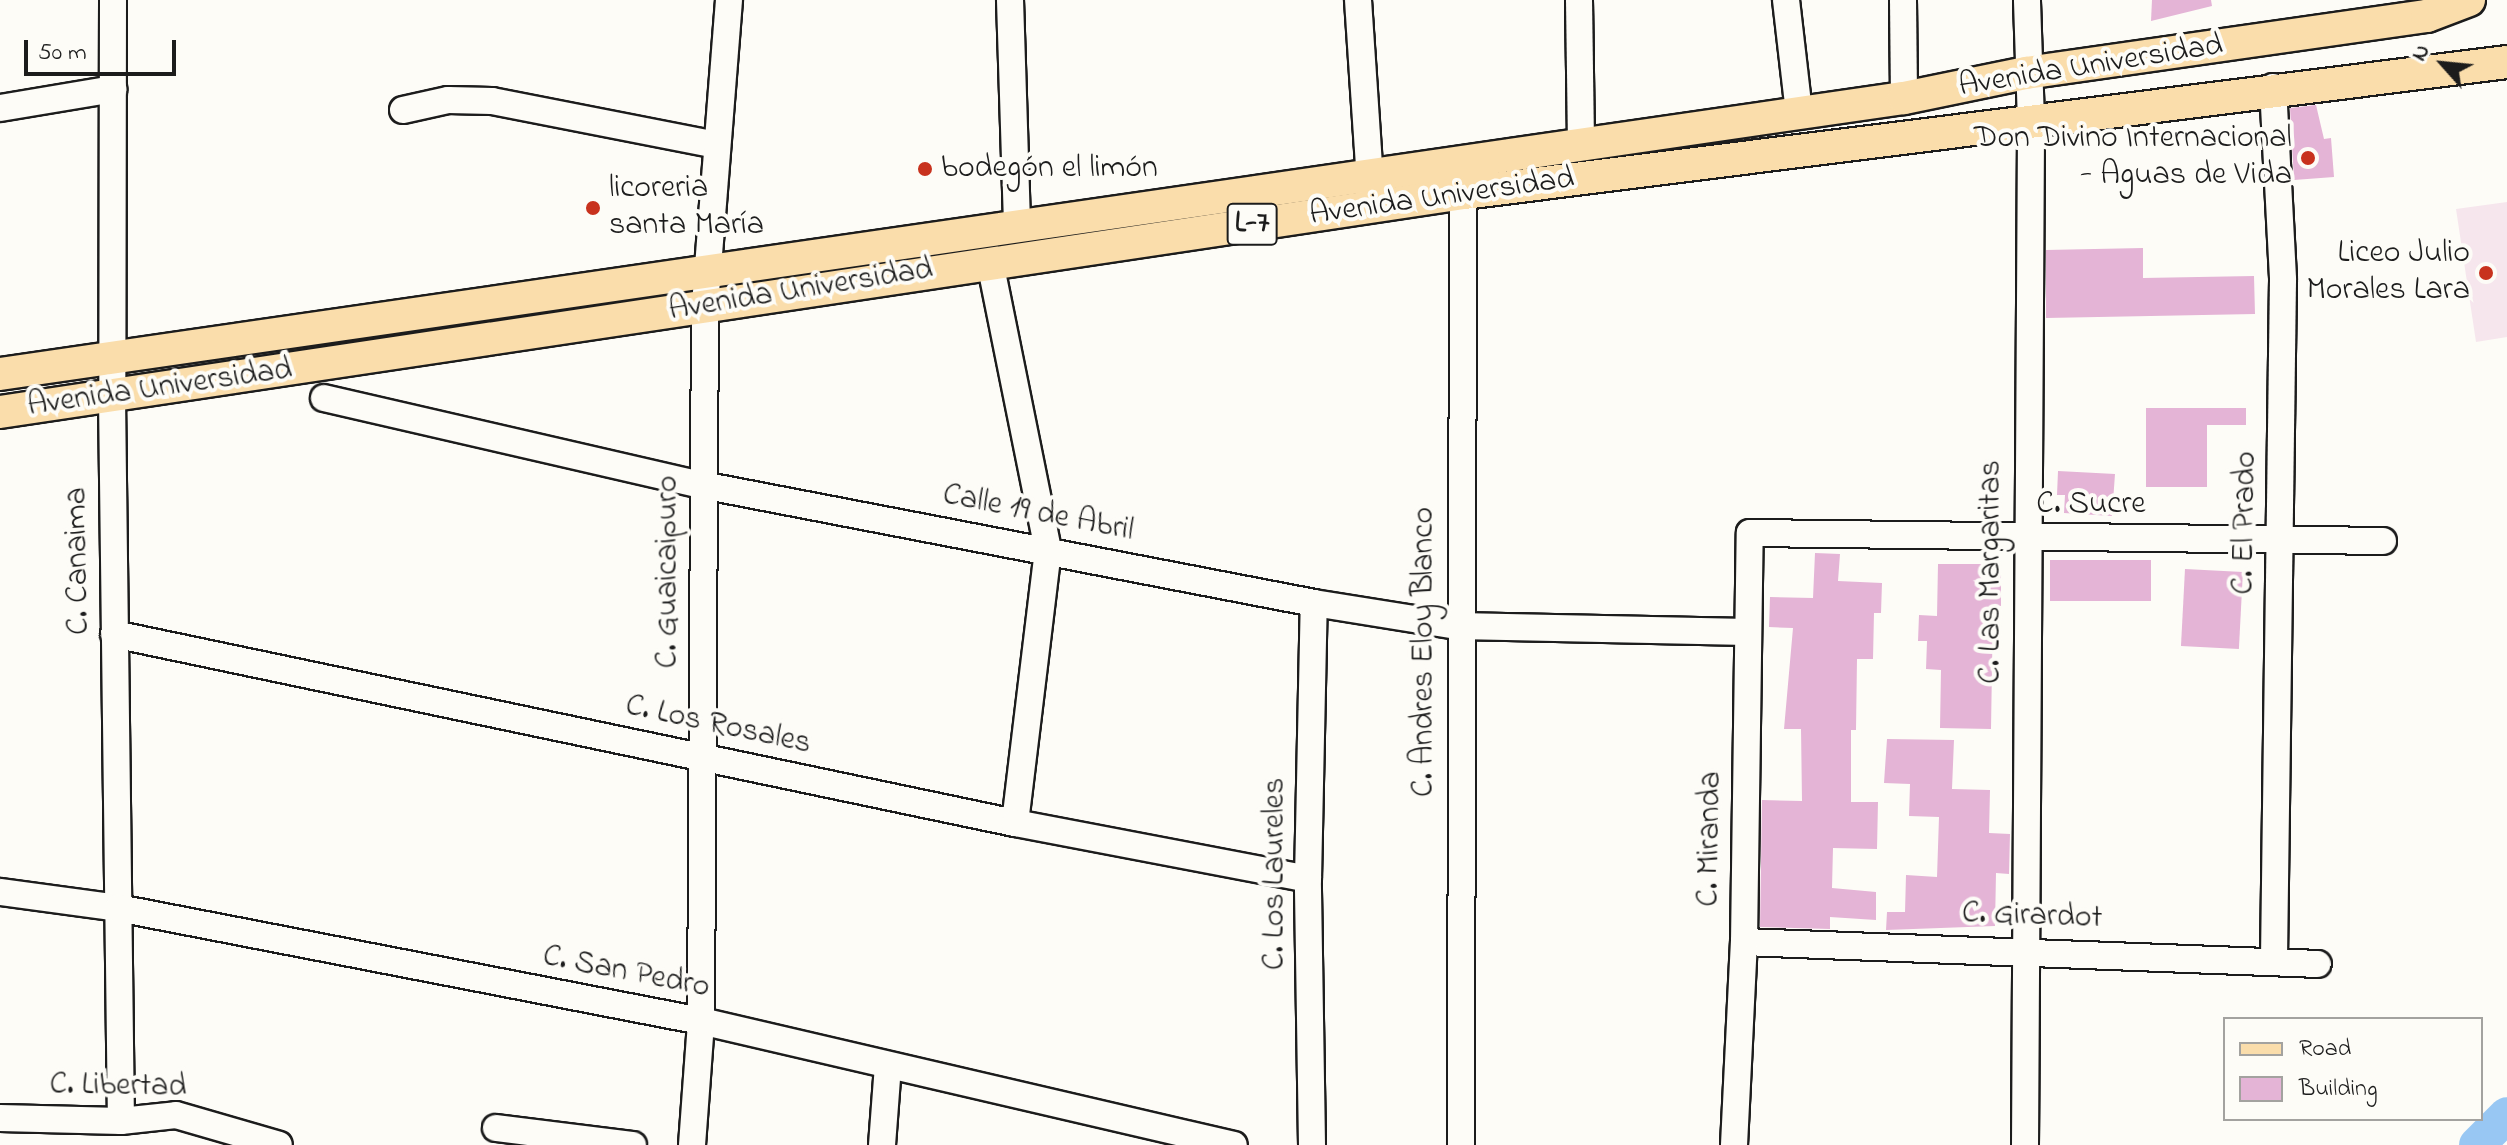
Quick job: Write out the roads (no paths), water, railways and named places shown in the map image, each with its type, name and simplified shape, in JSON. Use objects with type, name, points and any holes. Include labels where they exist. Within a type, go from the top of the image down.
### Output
[{"type":"main road","name":"Avenida Universidad","points":[[0,374],[707,268],[1017,228],[1366,172],[1904,98],[2026,73],[2427,16],[2469,0]]},
{"type":"main road","name":"Avenida Universidad","points":[[0,412],[112,398],[705,305],[1464,193],[2031,122],[2273,87],[2507,62]]},
{"type":"street","name":"C. Canaima","points":[[113,0],[112,398],[121,1121]]},
{"type":"street","name":"C. Guaicaipuro","points":[[692,1145],[701,1021],[705,305],[729,0]]},
{"type":"street","points":[[1010,0],[1017,228]]},
{"type":"street","points":[[1358,0],[1366,172],[1373,206]]},
{"type":"street","points":[[1579,0],[1581,143]]},
{"type":"street","points":[[1786,0],[1799,113]]},
{"type":"street","points":[[1903,0],[1904,98]]},
{"type":"street","name":"C. Las Margaritas","points":[[2025,1145],[2031,122],[2026,73],[2027,0]]},
{"type":"street","name":"C. El Prado","points":[[2273,87],[2283,280],[2274,960]]},
{"type":"street","points":[[0,108],[113,89]]},
{"type":"street","points":[[403,110],[448,100],[513,104],[717,145]]},
{"type":"street","name":"C. Andres Eloy Blanco","points":[[1461,1145],[1458,626],[1462,159]]},
{"type":"street","points":[[990,262],[1048,550],[1015,823]]},
{"type":"street","name":"Calle 19 de Abril","points":[[324,398],[702,485],[1314,603],[1458,626],[1748,632]]},
{"type":"street","name":"C. Sucre","points":[[1750,533],[2027,539],[2383,541]]},
{"type":"street","name":"C. Miranda","points":[[1734,1145],[1744,942],[1750,533]]},
{"type":"street","name":"C. Los Laureles","points":[[1312,1145],[1308,879],[1314,603]]},
{"type":"street","name":"C. Los Rosales","points":[[114,634],[1015,823],[1308,879]]},
{"type":"street","name":"C. San Pedro","points":[[0,892],[118,908],[701,1021],[1234,1145]]},
{"type":"street","name":"C. Girardot","points":[[1744,942],[2024,950],[2318,964]]},
{"type":"street","points":[[882,1145],[888,1065]]},
{"type":"street","name":"C. Libertad","points":[[0,1118],[121,1121],[176,1115],[279,1145]]},
{"type":"street","points":[[496,1128],[633,1145]]},
{"type":"waterway","points":[[2477,1145],[2507,1115]]},
{"type":"place","name":"Don Divino Internacional - Aguas de Vida","points":[[2308,158]]},
{"type":"place","name":"bodegón el limón","points":[[925,169]]},
{"type":"place","name":"licoreria santa María","points":[[593,208]]},
{"type":"place","name":"Liceo Julio Morales Lara","points":[[2486,273]]}]
